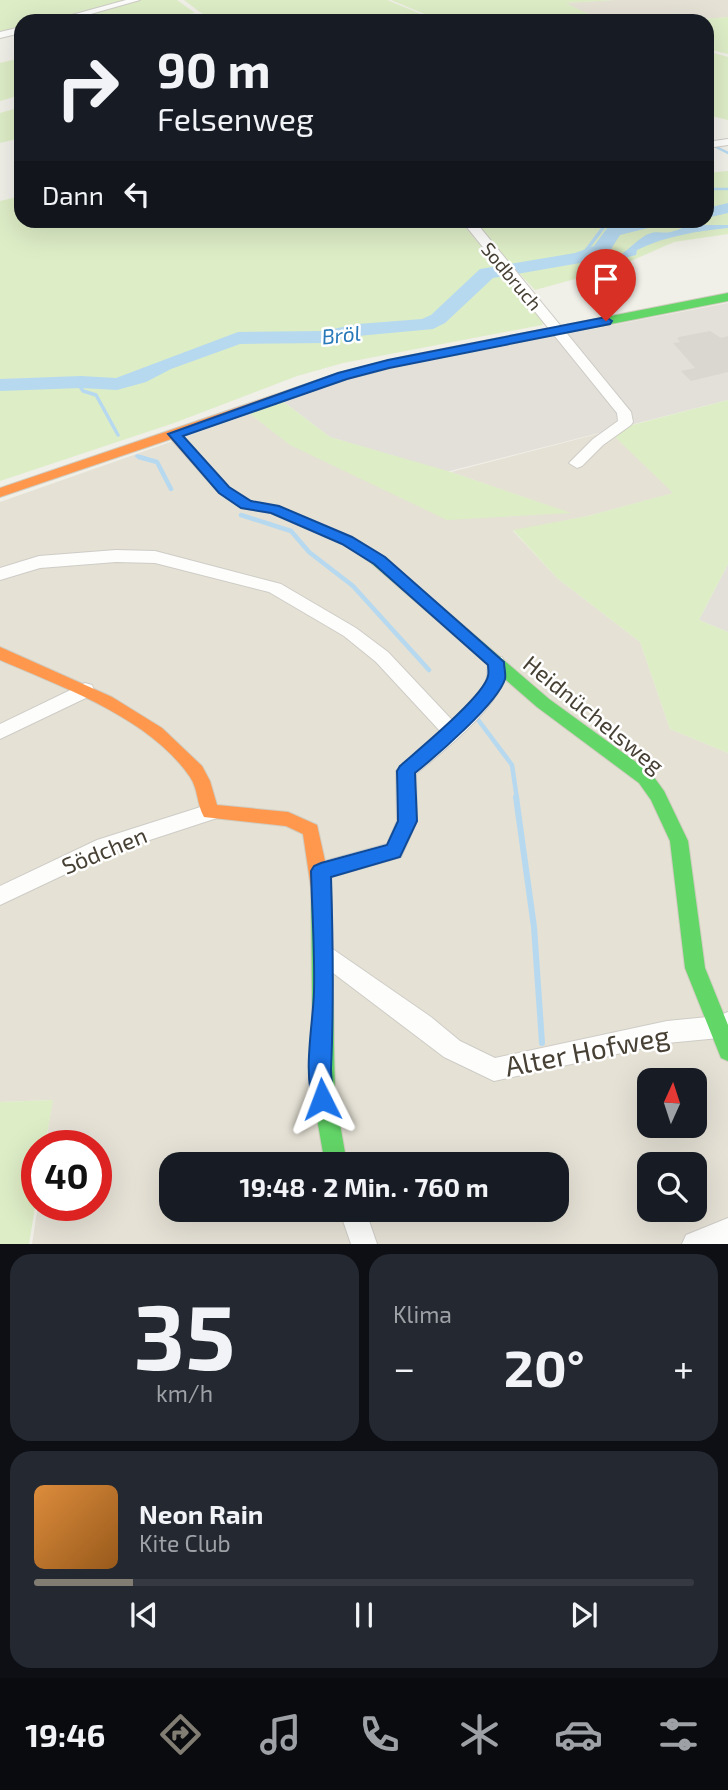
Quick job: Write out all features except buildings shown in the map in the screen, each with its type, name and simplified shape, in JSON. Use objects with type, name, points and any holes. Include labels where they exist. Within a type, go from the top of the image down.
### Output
[{"type":"street","points":[[82,14],[136,0]]},
{"type":"street","name":"Sodbruch","points":[[473,228],[624,412],[626,422],[598,442],[577,463]]},
{"type":"street","points":[[0,493],[343,376],[388,364],[728,297]]},
{"type":"street","name":"Heidnüchelsweg","points":[[174,434],[224,490],[247,505],[274,509],[347,540],[380,561],[543,703],[645,778],[658,796],[679,841],[695,968],[723,1025],[728,1051]]},
{"type":"street","points":[[0,574],[39,562],[116,556],[155,557],[275,587],[350,632],[382,657],[452,732]]},
{"type":"street","points":[[0,653],[85,690],[168,743],[198,773],[210,812],[288,818],[311,830],[321,871],[324,953],[320,1077],[327,1138],[331,1152]]},
{"type":"street","points":[[321,871],[394,851],[407,821],[406,771],[452,732],[497,678],[496,662]]},
{"type":"street","points":[[0,732],[85,690]]},
{"type":"street","name":"Södchen","points":[[0,896],[104,845],[210,812]]},
{"type":"street","name":"Alter Hofweg","points":[[324,953],[452,1049],[494,1070],[667,1032],[723,1025]]},
{"type":"street","points":[[356,1222],[364,1244]]},
{"type":"street","points":[[695,1244],[728,1231]]},
{"type":"shaded area","points":[[728,0],[728,17],[714,18],[714,14],[587,14],[564,3]]},
{"type":"shaded area","points":[[728,303],[728,400],[446,472],[330,437],[281,400],[364,373]]},
{"type":"shaded area","points":[[250,414],[291,445],[569,513],[451,472],[609,431],[674,493],[588,516],[513,531],[557,578],[640,642],[670,729],[728,753],[728,1244],[32,1244],[36,1221],[112,1221],[112,1130],[48,1130],[52,1100],[0,1102],[0,502]]},
{"type":"shaded area","points":[[728,564],[728,632],[699,620]]},
{"type":"green space","points":[[0,0],[177,0],[195,13],[14,14],[14,33],[0,35]]},
{"type":"green space","points":[[184,0],[387,0],[421,14],[203,14]]},
{"type":"green space","points":[[391,0],[615,0],[566,3],[588,14],[424,14]]},
{"type":"green space","points":[[728,17],[728,54],[714,51],[714,18]]},
{"type":"green space","points":[[714,53],[728,57],[728,120],[714,117]]},
{"type":"green space","points":[[14,60],[14,97],[0,101],[0,63]]},
{"type":"green space","points":[[14,109],[14,140],[0,143],[0,113]]},
{"type":"green space","points":[[728,171],[728,234],[674,242],[615,268],[535,290],[476,228],[714,228],[714,172]]},
{"type":"green space","points":[[14,198],[14,228],[466,228],[545,322],[542,325],[343,363],[297,376],[174,423],[0,481],[0,201]]},
{"type":"green space","points":[[281,400],[330,437],[451,472],[571,513],[447,520],[290,445],[250,414]]},
{"type":"green space","points":[[728,400],[728,564],[699,620],[728,632],[728,753],[670,729],[640,642],[557,578],[513,530],[588,516],[673,493],[609,431]]},
{"type":"green space","points":[[53,1100],[48,1130],[21,1130],[21,1221],[33,1221],[29,1244],[0,1244],[0,1102]]},
{"type":"water","points":[[728,225],[728,228],[670,238],[637,250],[636,255],[609,262],[650,233],[670,232],[681,228]]},
{"type":"waterway","points":[[716,147],[728,153]]},
{"type":"waterway","points":[[714,189],[728,189]]},
{"type":"waterway","name":"Bröl","points":[[714,211],[728,208]]},
{"type":"waterway","points":[[581,257],[603,228]]},
{"type":"waterway","name":"Bröl","points":[[0,385],[81,382],[117,384],[139,378],[164,365],[238,338],[323,337],[358,330],[426,325],[438,319],[487,273],[579,258],[601,250],[614,231],[626,228]]},
{"type":"waterway","points":[[77,382],[83,391],[96,395],[118,435]]},
{"type":"waterway","points":[[137,456],[145,458]]},
{"type":"waterway","points":[[139,457],[157,462],[171,489]]},
{"type":"waterway","points":[[241,515],[291,531],[309,552],[353,586],[429,670]]},
{"type":"waterway","points":[[479,721],[512,765],[517,799]]},
{"type":"waterway","points":[[516,797],[534,927],[542,1043]]},
{"type":"traffic: fast","points":[[402,361],[728,297]]},
{"type":"traffic: fast","points":[[375,558],[543,703],[645,778],[658,796],[679,841],[695,968],[728,1051]]},
{"type":"traffic: fast","points":[[321,888],[324,957],[322,1061],[328,1130],[333,1152]]},
{"type":"traffic: slow","points":[[0,493],[343,376],[402,361]]},
{"type":"traffic: slow","points":[[174,434],[224,490],[247,505],[274,509],[347,540],[375,558]]},
{"type":"traffic: slow","points":[[0,653],[106,701],[156,732],[196,771],[210,812],[288,819],[311,830],[321,888]]},
{"type":"route","points":[[322,1099],[320,1077],[324,991],[321,871],[394,851],[407,821],[406,771],[452,732],[481,699],[497,678],[496,662],[380,561],[347,540],[274,509],[247,505],[224,490],[174,434],[295,391],[388,364],[606,321]]}]
